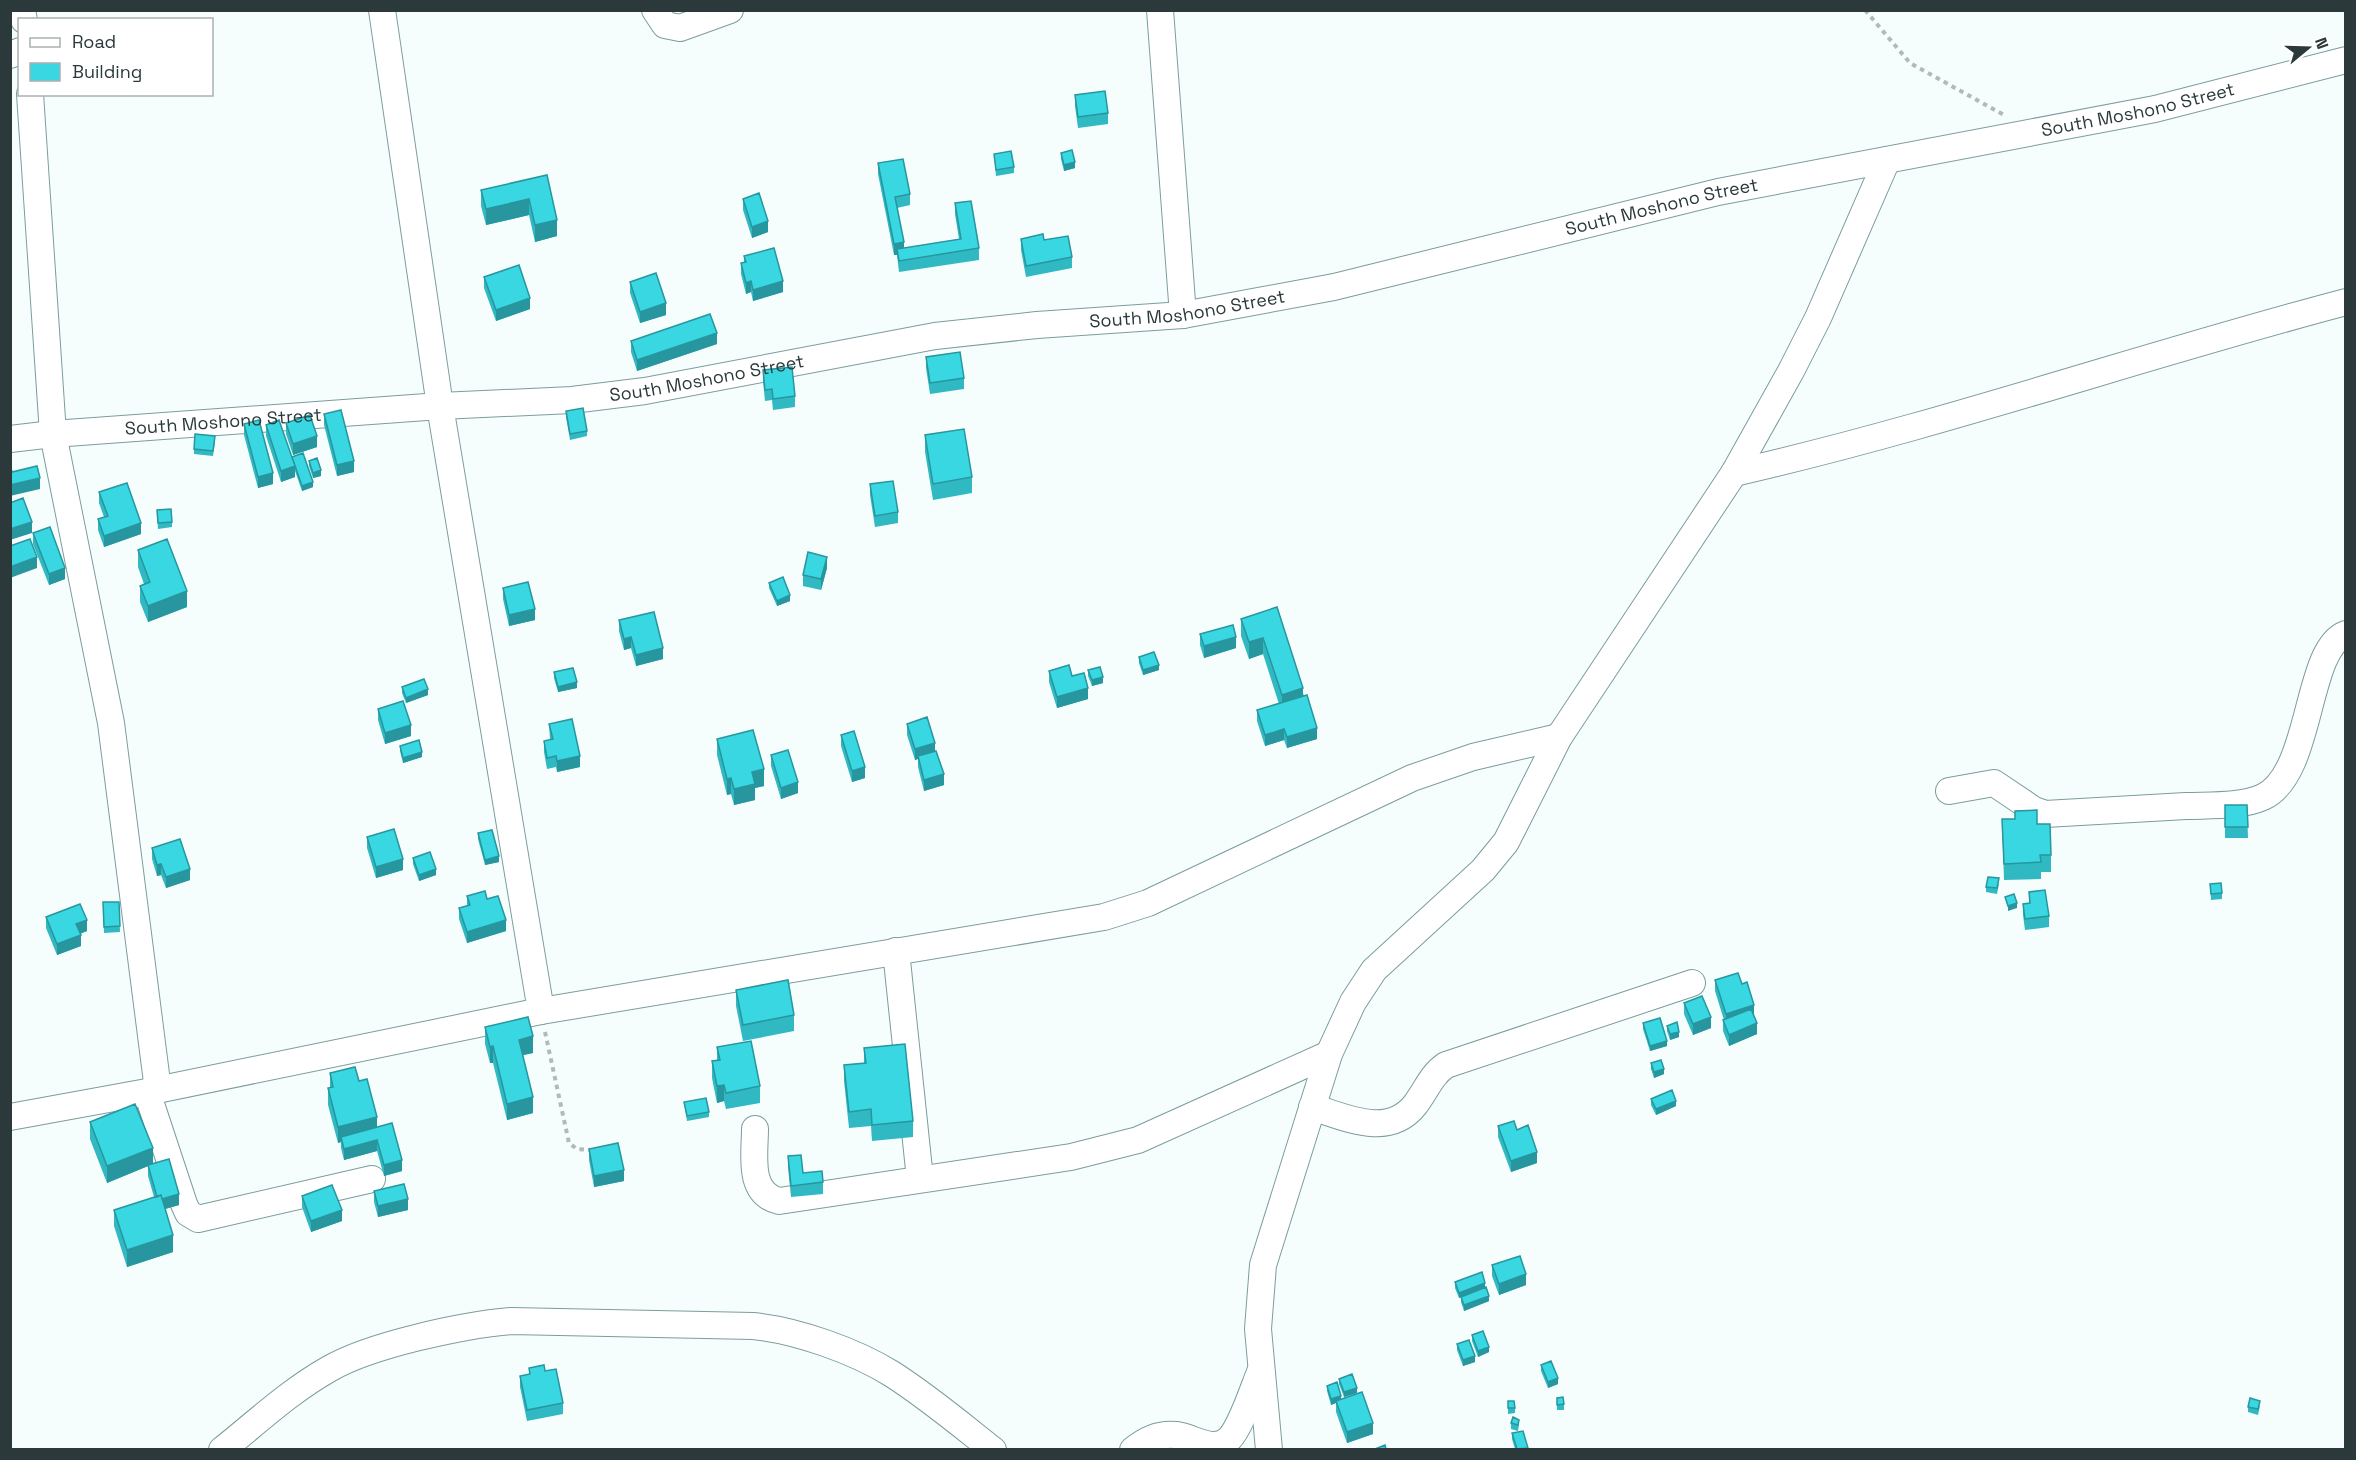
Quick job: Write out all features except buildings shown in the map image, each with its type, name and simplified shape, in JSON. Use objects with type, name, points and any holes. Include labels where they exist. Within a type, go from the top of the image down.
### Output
[{"type":"street","points":[[382,10],[440,406],[541,1011]]},
{"type":"street","points":[[655,10],[665,25],[680,28],[730,10]]},
{"type":"street","points":[[1160,10],[1183,315]]},
{"type":"street","name":"South Moshono Street","points":[[10,439],[53,434],[612,395],[935,336],[1037,325],[1183,315],[1334,287],[1718,192],[2156,109],[2346,60]]},
{"type":"street","points":[[30,96],[53,434],[111,723],[153,1091],[184,1204],[188,1213],[198,1219],[372,1179]]},
{"type":"street","points":[[1269,1449],[1258,1309],[1263,1265],[1329,1054],[1359,990],[1374,970],[1483,870],[1506,842],[1559,737],[1734,473],[1818,318],[1887,160]]},
{"type":"street","points":[[1734,473],[1920,427],[2124,364],[2346,302]]},
{"type":"street","points":[[1949,791],[1994,783],[2034,810],[2045,814],[2205,805],[2251,801],[2265,796],[2278,784],[2296,752],[2326,654],[2337,640],[2346,634]]},
{"type":"street","points":[[10,1117],[153,1091],[541,1011],[1104,917],[1166,894],[1412,778],[1473,757],[1559,737]]},
{"type":"street","points":[[896,951],[920,1179]]},
{"type":"street","points":[[1312,1107],[1367,1123],[1392,1122],[1408,1112],[1436,1073],[1446,1065],[1692,983]]},
{"type":"street","points":[[755,1129],[756,1182],[760,1190],[779,1202],[1071,1157],[1114,1148],[1137,1140],[1329,1054]]},
{"type":"street","points":[[222,1449],[306,1383],[352,1357],[486,1323],[511,1321],[753,1326],[792,1333],[861,1358],[892,1374],[993,1449]]},
{"type":"street","points":[[1133,1449],[1148,1440],[1167,1435],[1176,1435],[1209,1446],[1222,1443],[1233,1433],[1261,1370]]},
{"type":"path","points":[[1865,10],[1910,63],[2007,117]]},
{"type":"path","points":[[541,1011],[569,1143],[577,1149],[596,1150]]}]
